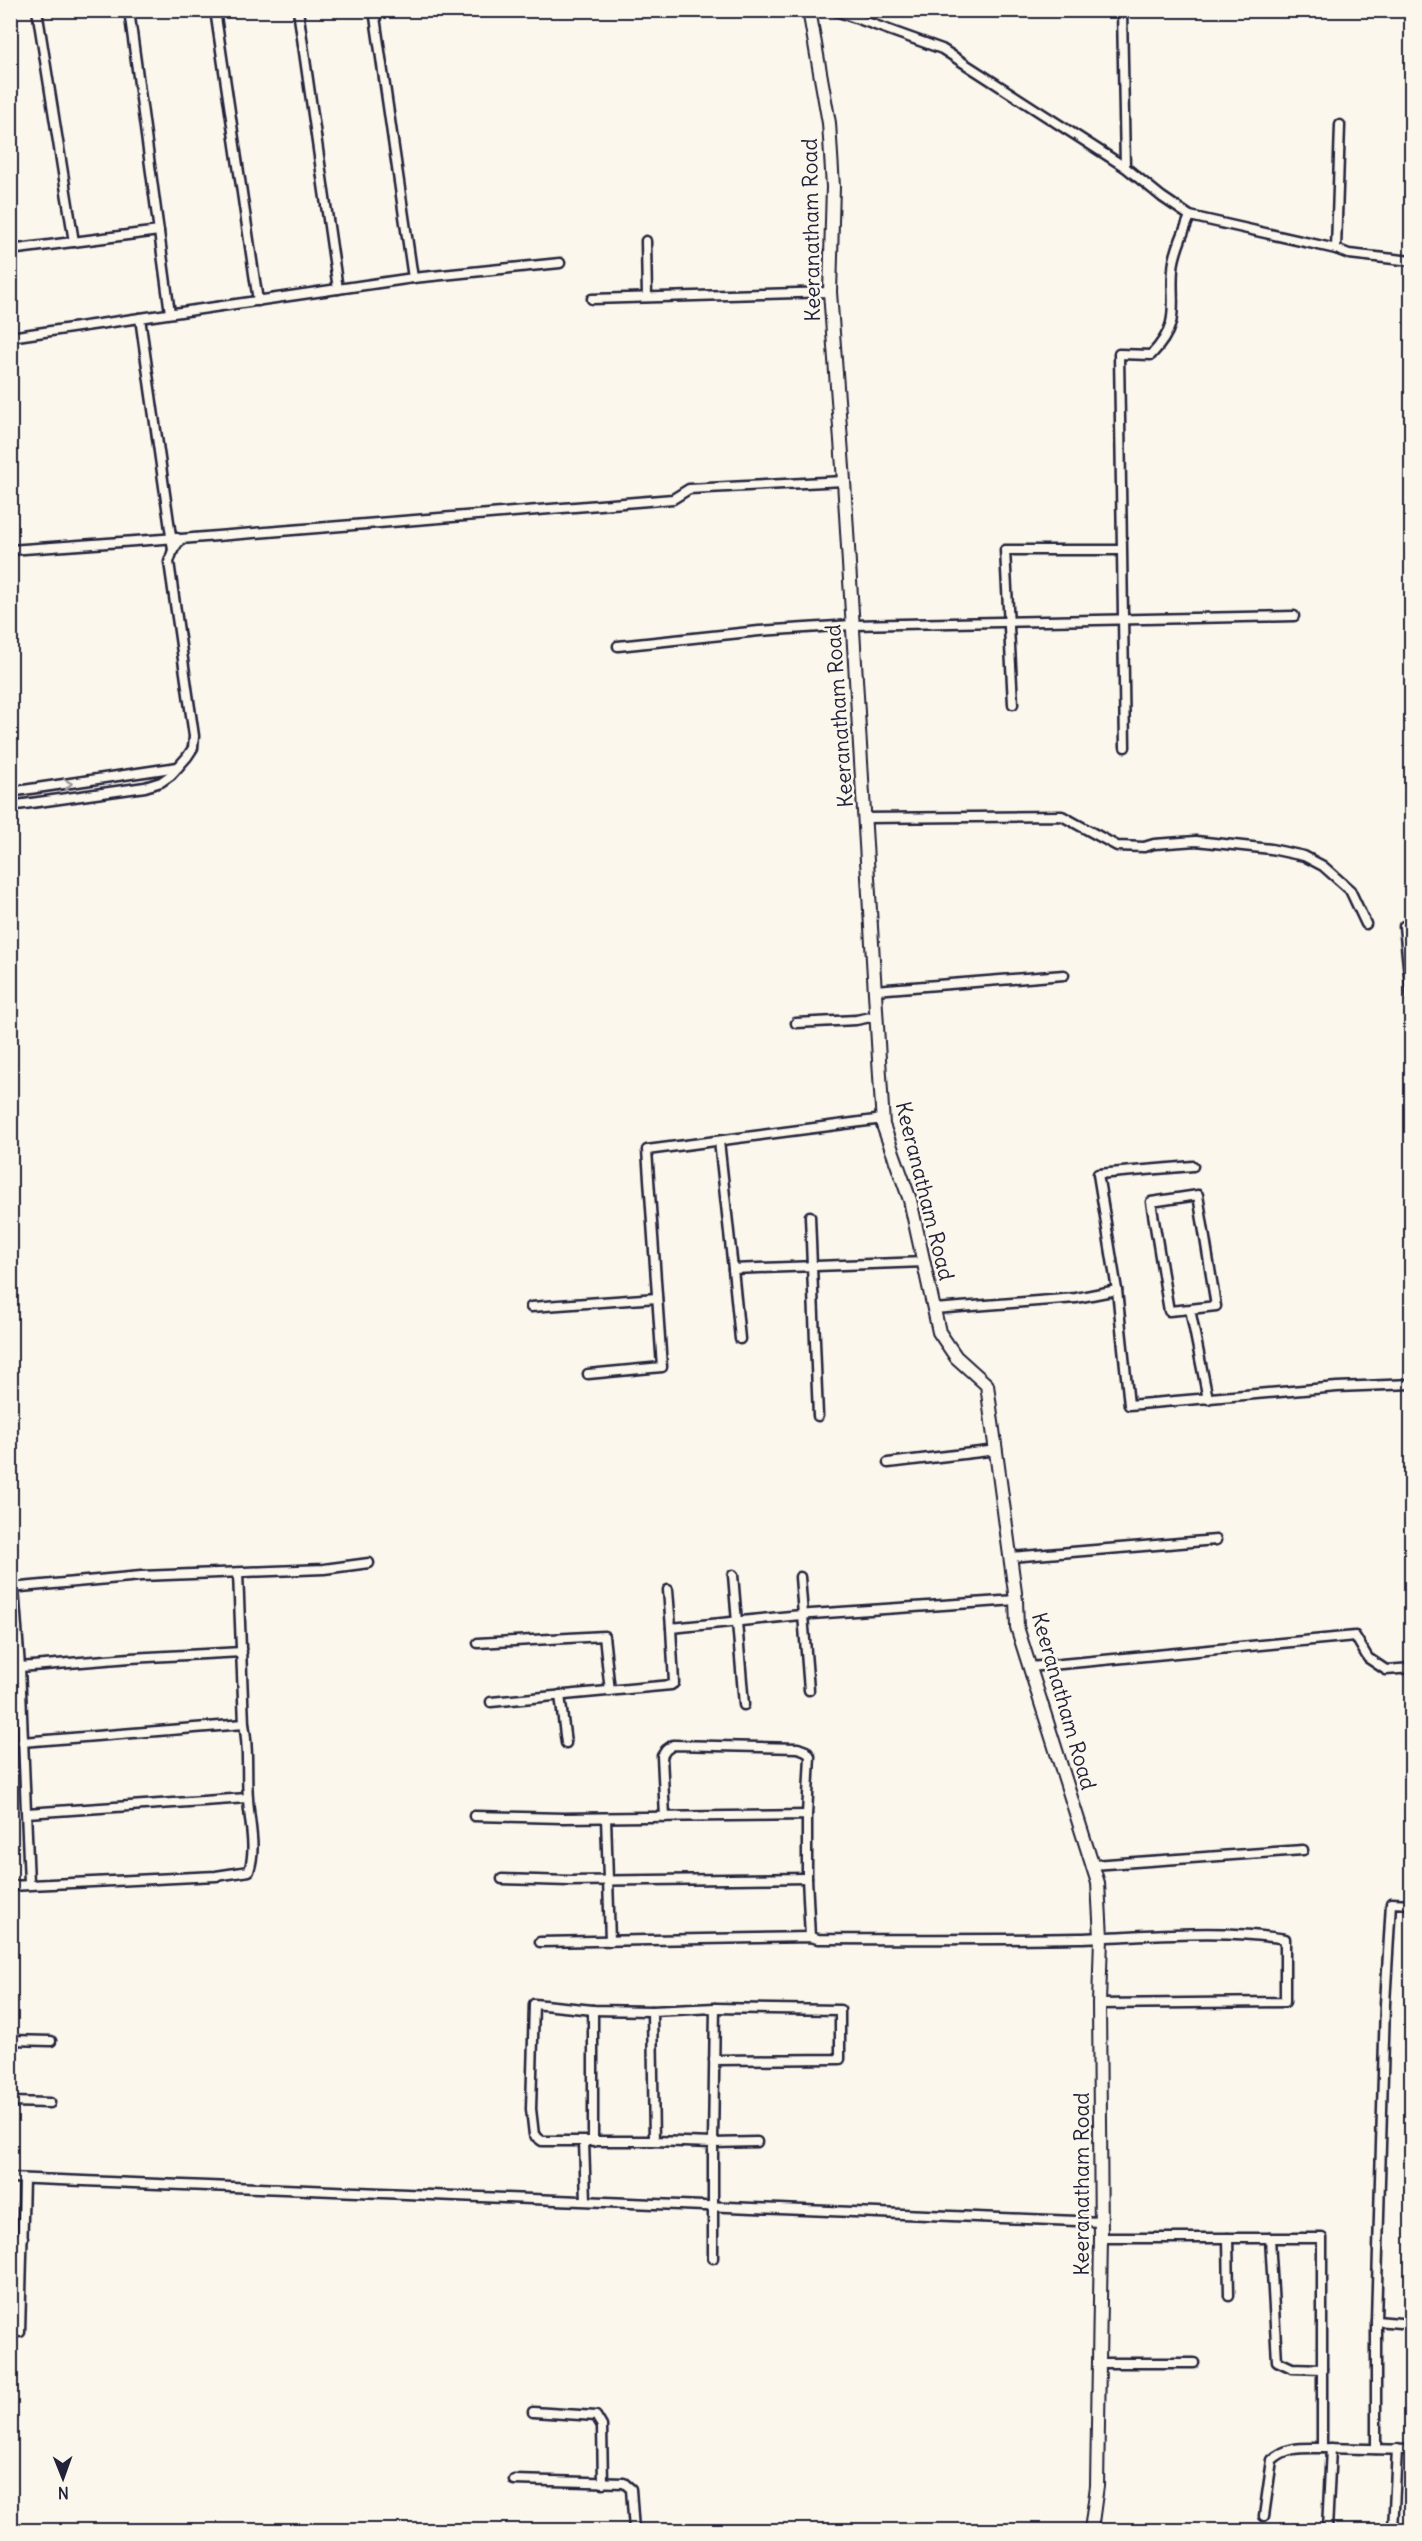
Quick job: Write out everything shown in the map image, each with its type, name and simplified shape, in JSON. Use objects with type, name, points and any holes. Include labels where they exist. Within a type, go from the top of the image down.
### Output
[{"type":"street","points":[[38,10],[74,242]]},
{"type":"street","points":[[129,10],[170,313]]},
{"type":"street","points":[[216,10],[258,301]]},
{"type":"street","points":[[298,10],[338,289]]},
{"type":"street","points":[[374,10],[413,278]]},
{"type":"street","name":"Keeranatham Road","points":[[809,10],[829,123],[832,187],[830,292],[844,481],[883,1119],[910,1200],[939,1332],[956,1357],[987,1385],[1011,1557],[1017,1627],[1098,1882],[1101,1937],[1099,2004],[1101,2238],[1097,2486],[1091,2530]]},
{"type":"street","points":[[833,10],[942,49],[1125,167],[1190,216],[1336,249],[1349,254],[1412,261]]},
{"type":"street","points":[[1122,10],[1125,167]]},
{"type":"street","points":[[1336,249],[1340,125]]},
{"type":"street","points":[[1125,747],[1121,621],[1119,354],[1151,354],[1162,344],[1174,317],[1173,267],[1190,216]]},
{"type":"street","points":[[10,250],[159,231]]},
{"type":"street","points":[[646,241],[646,297]]},
{"type":"street","points":[[10,337],[413,278],[560,263]]},
{"type":"street","points":[[592,299],[830,292]]},
{"type":"street","points":[[10,806],[145,787],[161,782],[171,775],[193,748],[194,736],[170,562],[173,550],[172,538],[140,318]]},
{"type":"street","points":[[10,550],[673,500],[689,489],[844,481]]},
{"type":"street","points":[[173,550],[181,539],[189,537]]},
{"type":"street","points":[[1013,704],[1005,550],[1121,550]]},
{"type":"street","points":[[618,646],[759,631],[852,625],[1294,616]]},
{"type":"street","points":[[10,792],[178,767]]},
{"type":"street","points":[[865,818],[1062,816],[1117,846],[1144,847],[1154,844],[1197,841],[1271,849],[1304,856],[1323,866],[1350,890],[1366,924]]},
{"type":"street","points":[[1412,926],[1404,926],[1412,1004]]},
{"type":"street","points":[[875,990],[1064,975]]},
{"type":"street","points":[[796,1023],[856,1020],[876,1016]]},
{"type":"street","points":[[588,1374],[662,1367],[647,1150],[883,1119]]},
{"type":"street","points":[[719,1141],[740,1339]]},
{"type":"street","points":[[1193,1166],[1098,1174],[1117,1290],[1129,1406],[1337,1387],[1412,1384]]},
{"type":"street","points":[[1198,1195],[1216,1306],[1190,1309],[1168,1311],[1151,1202],[1198,1195]]},
{"type":"street","points":[[810,1216],[818,1416]]},
{"type":"street","points":[[733,1269],[925,1262]]},
{"type":"street","points":[[934,1309],[1076,1298],[1117,1290]]},
{"type":"street","points":[[531,1307],[657,1298]]},
{"type":"street","points":[[1190,1309],[1208,1399]]},
{"type":"street","points":[[888,1463],[997,1450]]},
{"type":"street","points":[[1011,1557],[1216,1540]]},
{"type":"street","points":[[28,1883],[20,1667],[12,1588],[141,1576],[324,1569],[369,1563]]},
{"type":"street","points":[[10,1886],[28,1883],[216,1876],[249,1871],[253,1858],[253,1839],[248,1798],[238,1573]]},
{"type":"street","points":[[733,1575],[744,1705]]},
{"type":"street","points":[[800,1577],[809,1690]]},
{"type":"street","points":[[491,1702],[671,1685],[674,1683],[668,1590]]},
{"type":"street","points":[[671,1628],[802,1614],[1016,1600]]},
{"type":"street","points":[[478,1644],[604,1636],[610,1690]]},
{"type":"street","points":[[1030,1668],[1355,1636],[1368,1658],[1386,1670],[1412,1668]]},
{"type":"street","points":[[20,1667],[242,1652]]},
{"type":"street","points":[[560,1695],[566,1743]]},
{"type":"street","points":[[22,1742],[244,1724]]},
{"type":"street","points":[[665,1817],[662,1756],[673,1745],[798,1748],[806,1751],[810,1756],[807,1815],[810,1937]]},
{"type":"street","points":[[27,1813],[248,1798]]},
{"type":"street","points":[[474,1816],[606,1818],[807,1815]]},
{"type":"street","points":[[606,1818],[610,1941]]},
{"type":"street","points":[[1093,1866],[1303,1850]]},
{"type":"street","points":[[502,1879],[609,1881],[807,1878]]},
{"type":"street","points":[[1376,2449],[1376,2321],[1385,2004],[1388,1978],[1386,1963],[1391,1904],[1412,1904]]},
{"type":"street","points":[[540,1942],[810,1937],[818,1940],[1101,1937],[1187,1934],[1266,1936],[1285,1939],[1285,2002],[1099,2004]]},
{"type":"street","points":[[714,2060],[840,2059],[840,2010],[715,2008],[652,2011],[593,2010],[534,2004],[531,2109],[534,2135],[542,2141],[756,2142]]},
{"type":"street","points":[[713,2258],[715,2008]]},
{"type":"street","points":[[586,2200],[593,2010]]},
{"type":"street","points":[[652,2011],[654,2141]]},
{"type":"street","points":[[10,2040],[51,2041]]},
{"type":"street","points":[[10,2102],[50,2103]]},
{"type":"street","points":[[10,2178],[1101,2222]]},
{"type":"street","points":[[20,2332],[24,2179]]},
{"type":"street","points":[[10,2238],[22,2238]]},
{"type":"street","points":[[1101,2238],[1322,2238],[1322,2369],[1327,2448],[1327,2530]]},
{"type":"street","points":[[1228,2238],[1229,2296]]},
{"type":"street","points":[[1270,2238],[1277,2361],[1292,2368],[1322,2369]]},
{"type":"street","points":[[1376,2321],[1412,2324]]},
{"type":"street","points":[[1099,2363],[1194,2364]]},
{"type":"street","points":[[533,2412],[596,2416],[602,2426],[603,2483]]},
{"type":"street","points":[[1264,2516],[1272,2460],[1283,2451],[1291,2448],[1412,2450]]},
{"type":"street","points":[[1393,2530],[1397,2450]]},
{"type":"street","points":[[514,2480],[624,2483],[631,2489],[634,2530]]}]
